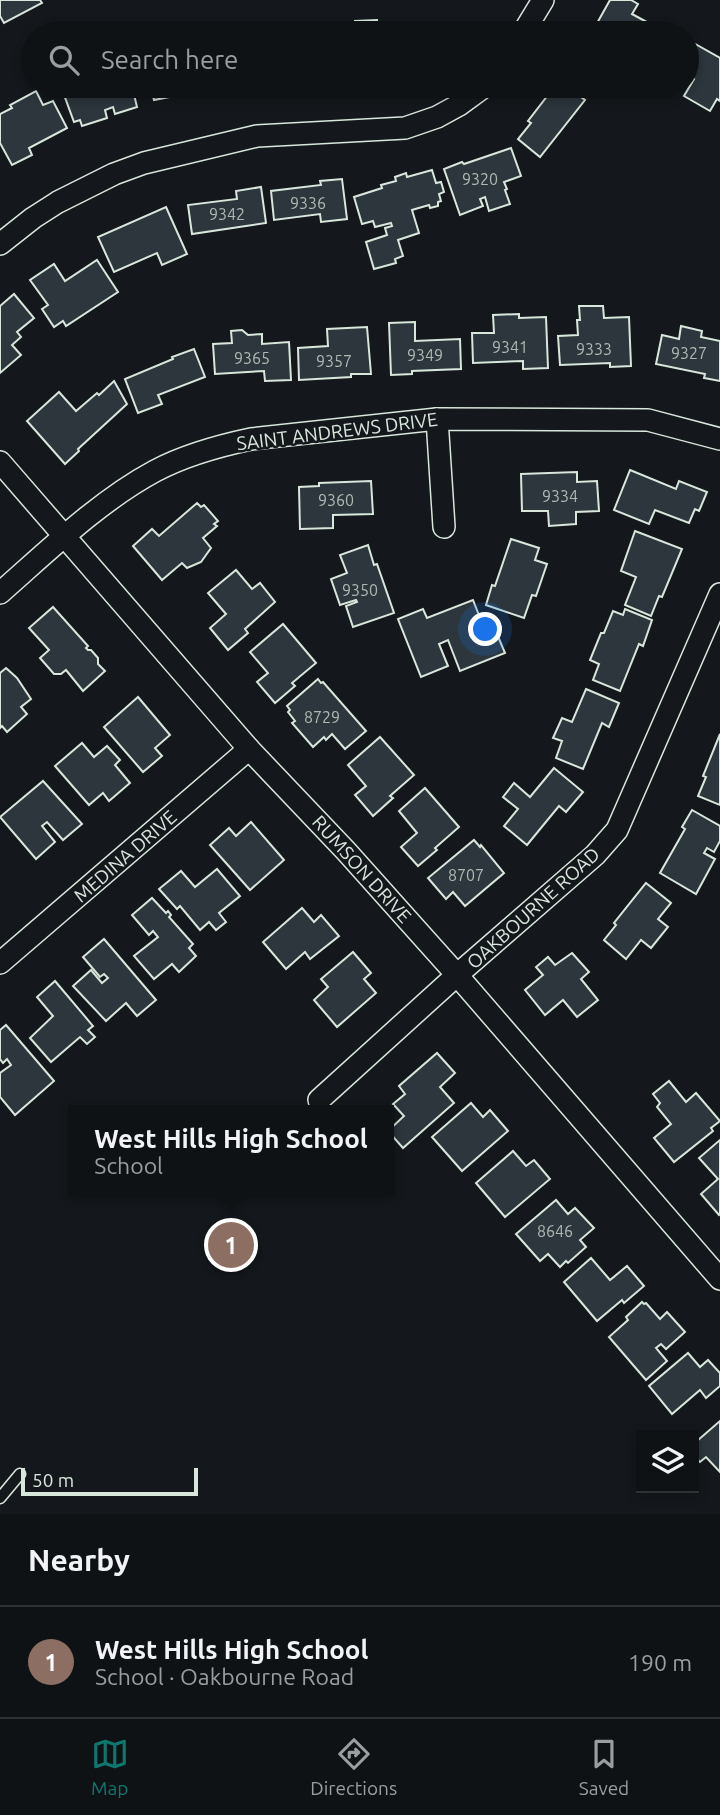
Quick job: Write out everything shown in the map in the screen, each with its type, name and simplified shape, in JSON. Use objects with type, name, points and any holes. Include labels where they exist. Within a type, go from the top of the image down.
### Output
[{"type":"street","points":[[530,21],[543,0]]},
{"type":"street","points":[[0,244],[58,202],[144,163],[257,136],[405,128],[437,117],[469,98]]},
{"type":"street","points":[[437,419],[443,527]]},
{"type":"street","name":"SAINT ANDREWS DRIVE","points":[[0,593],[108,500],[132,484],[157,470],[205,450],[251,439],[437,419],[648,420],[720,439]]},
{"type":"street","name":"RUMSON DRIVE","points":[[0,462],[249,749],[346,851],[457,975],[720,1279]]},
{"type":"street","name":"OAKBOURNE ROAD","points":[[319,1100],[595,855],[617,830],[720,594]]},
{"type":"street","name":"MEDINA DRIVE","points":[[0,962],[249,749]]},
{"type":"lane","points":[[0,1498],[20,1474]]},
{"type":"building","points":[[0,0],[40,0],[42,3],[4,23],[0,16]]},
{"type":"building","points":[[610,0],[631,0],[638,4],[632,14],[645,21],[598,21]]},
{"type":"building","points":[[699,46],[720,58],[720,101],[717,99],[710,111],[687,98],[699,98]]},
{"type":"building","points":[[23,98],[40,98],[43,105],[53,101],[67,128],[29,148],[32,155],[12,165],[0,143],[0,114],[12,108],[10,105]]},
{"type":"building","points":[[65,98],[135,98],[137,107],[115,114],[113,107],[105,110],[107,118],[82,126],[80,120],[74,122]]},
{"type":"building","points":[[546,98],[585,100],[540,157],[518,139],[531,123],[528,121]]},
{"type":"building","points":[[511,148],[521,176],[504,182],[510,204],[489,211],[485,197],[480,199],[483,206],[460,215],[444,169]]},
{"type":"building","points":[[432,170],[436,183],[441,182],[444,192],[439,194],[441,201],[438,206],[430,208],[429,205],[412,210],[419,233],[398,240],[403,256],[395,259],[396,263],[374,269],[366,242],[387,235],[385,228],[392,226],[391,223],[375,227],[373,221],[362,224],[354,197],[382,188],[381,185],[396,181],[395,177],[406,173],[407,177]]},
{"type":"building","points":[[342,179],[347,219],[321,222],[320,214],[274,220],[271,191],[321,185],[320,181]]},
{"type":"building","points":[[261,187],[266,223],[192,234],[188,205],[237,199],[236,191]]},
{"type":"building","points":[[166,207],[187,254],[162,265],[157,253],[114,272],[98,237]]},
{"type":"building","points":[[97,260],[118,292],[66,326],[63,321],[54,327],[42,309],[48,305],[30,280],[54,264],[65,281]]},
{"type":"building","points":[[14,294],[34,318],[17,332],[21,337],[12,345],[21,355],[0,373],[0,306]]},
{"type":"building","points":[[579,306],[603,306],[604,318],[629,317],[631,366],[610,367],[610,363],[560,365],[558,336],[578,335]]},
{"type":"building","points":[[519,314],[519,318],[546,317],[548,368],[523,369],[523,361],[473,363],[472,333],[494,333],[493,315]]},
{"type":"building","points":[[415,322],[415,341],[460,339],[461,369],[412,371],[412,374],[391,375],[389,323]]},
{"type":"building","points":[[681,326],[702,331],[701,337],[720,341],[720,381],[704,378],[705,374],[656,364],[662,335],[679,339]]},
{"type":"building","points":[[367,327],[371,374],[299,380],[298,348],[328,346],[327,329]]},
{"type":"building","points":[[242,330],[248,335],[262,334],[262,344],[289,342],[291,380],[265,381],[264,371],[215,374],[213,344],[232,343],[231,331]]},
{"type":"building","points":[[194,349],[205,377],[158,395],[162,404],[138,413],[125,379]]},
{"type":"building","points":[[114,381],[127,404],[65,464],[27,421],[59,392],[76,411]]},
{"type":"building","points":[[630,470],[676,489],[679,481],[707,492],[699,511],[695,509],[689,523],[655,510],[649,524],[614,510]]},
{"type":"building","points":[[577,472],[577,482],[597,481],[599,511],[576,512],[576,524],[549,526],[548,511],[522,511],[521,474]]},
{"type":"building","points":[[371,481],[373,514],[333,515],[333,528],[300,529],[299,487],[319,486],[319,483]]},
{"type":"building","points":[[197,503],[201,507],[204,505],[218,521],[214,524],[217,526],[203,538],[211,548],[201,562],[187,568],[182,563],[162,580],[133,546],[152,529],[159,536]]},
{"type":"building","points":[[635,531],[682,549],[651,616],[625,605],[636,577],[621,571]]},
{"type":"building","points":[[511,539],[539,548],[535,560],[547,564],[536,596],[532,595],[524,618],[486,605]]},
{"type":"building","points":[[368,545],[394,613],[353,627],[346,606],[357,602],[356,600],[340,605],[331,579],[347,573],[340,555]]},
{"type":"building","points":[[236,570],[252,589],[260,583],[275,602],[245,629],[248,633],[228,650],[210,628],[226,614],[208,593]]},
{"type":"building","points":[[473,600],[484,628],[491,625],[505,653],[460,671],[448,640],[439,644],[448,666],[421,677],[398,619],[423,609],[427,618]]},
{"type":"building","points":[[53,607],[88,646],[86,648],[98,658],[98,664],[105,671],[83,691],[66,670],[61,674],[54,674],[40,658],[49,650],[29,628]]},
{"type":"building","points":[[625,609],[652,620],[643,646],[639,644],[620,691],[593,680],[599,664],[590,660],[613,611],[623,615]]},
{"type":"building","points":[[283,624],[316,663],[292,683],[295,686],[275,703],[257,682],[268,673],[250,652]]},
{"type":"building","points":[[6,668],[17,678],[31,699],[21,707],[27,714],[7,732],[2,726],[0,728],[0,673]]},
{"type":"building","points":[[318,679],[366,731],[345,749],[332,734],[313,747],[292,723],[295,721],[287,706]]},
{"type":"building","points":[[586,689],[619,703],[609,727],[602,723],[583,769],[556,758],[562,741],[553,738],[562,718],[572,722]]},
{"type":"building","points":[[138,697],[170,735],[155,748],[162,756],[143,772],[104,727]]},
{"type":"building","points":[[720,734],[720,805],[698,796]]},
{"type":"building","points":[[380,737],[414,775],[390,796],[393,798],[373,816],[355,795],[366,786],[348,765]]},
{"type":"building","points":[[82,743],[94,757],[107,746],[120,760],[115,765],[130,783],[109,801],[103,793],[89,805],[55,766]]},
{"type":"building","points":[[554,768],[583,792],[566,812],[559,806],[527,845],[504,826],[518,809],[503,797],[514,783],[530,797]]},
{"type":"building","points":[[43,781],[82,824],[63,840],[47,822],[42,826],[55,842],[36,859],[0,817]]},
{"type":"building","points":[[425,788],[459,827],[418,866],[401,847],[417,833],[399,811]]},
{"type":"building","points":[[692,810],[720,826],[720,841],[714,852],[707,848],[704,853],[715,859],[696,894],[660,873],[685,829],[682,827]]},
{"type":"building","points":[[251,822],[284,860],[250,890],[210,845],[229,828],[236,836]]},
{"type":"building","points":[[474,840],[504,873],[465,906],[453,892],[446,899],[428,878]]},
{"type":"building","points":[[217,869],[240,896],[219,913],[226,922],[216,930],[209,922],[200,930],[180,906],[177,909],[159,889],[181,871],[195,887]]},
{"type":"building","points":[[646,883],[671,903],[658,919],[668,927],[651,948],[641,940],[626,959],[604,940]]},
{"type":"building","points":[[152,898],[166,913],[168,911],[171,915],[169,917],[193,944],[189,948],[196,956],[179,972],[172,964],[154,979],[134,956],[158,937],[153,931],[149,935],[132,915]]},
{"type":"building","points":[[302,908],[314,922],[321,915],[339,936],[310,959],[305,952],[286,969],[263,942]]},
{"type":"building","points":[[104,939],[156,1000],[137,1016],[126,1003],[106,1021],[73,986],[91,970],[102,983],[108,978],[104,974],[100,977],[83,957]]},
{"type":"building","points":[[353,952],[371,973],[364,979],[376,993],[337,1027],[314,1000],[328,987],[321,979]]},
{"type":"building","points":[[572,953],[589,972],[581,979],[598,1000],[577,1017],[563,1000],[545,1015],[525,990],[543,975],[536,967],[548,957],[555,965]]},
{"type":"building","points":[[55,981],[93,1026],[88,1030],[95,1037],[87,1044],[80,1037],[51,1062],[30,1038],[53,1016],[37,997]]},
{"type":"building","points":[[6,1025],[54,1081],[15,1115],[0,1097],[0,1073],[11,1065],[7,1059],[3,1063],[0,1059],[0,1030]]},
{"type":"building","points":[[437,1053],[455,1073],[440,1087],[454,1103],[403,1148],[394,1138],[394,1125],[404,1116],[393,1104],[405,1094],[399,1086]]},
{"type":"building","points":[[669,1081],[686,1102],[696,1093],[720,1121],[711,1128],[713,1131],[674,1162],[654,1138],[671,1124],[657,1107],[660,1103],[653,1094]]},
{"type":"building","points":[[471,1103],[483,1117],[490,1110],[508,1131],[462,1171],[432,1137]]},
{"type":"building","points":[[720,1140],[719,1215],[701,1194],[718,1179],[699,1158]]},
{"type":"building","points":[[513,1151],[526,1166],[534,1160],[550,1179],[505,1217],[476,1183]]},
{"type":"building","points":[[556,1200],[568,1214],[575,1208],[594,1228],[580,1240],[586,1247],[560,1267],[548,1254],[540,1261],[516,1234]]},
{"type":"building","points":[[591,1258],[610,1280],[627,1266],[644,1286],[597,1321],[564,1282]]},
{"type":"building","points":[[642,1302],[660,1319],[667,1312],[685,1332],[666,1349],[661,1344],[656,1348],[667,1361],[646,1380],[609,1337],[628,1320],[626,1317]]},
{"type":"building","points":[[688,1353],[700,1367],[708,1360],[720,1373],[720,1386],[706,1398],[700,1390],[672,1414],[649,1386]]},
{"type":"building","points":[[720,1421],[720,1472],[706,1457],[699,1461],[699,1439]]},
{"type":"place","name":"West Hills High School","points":[[231,1245]]}]
